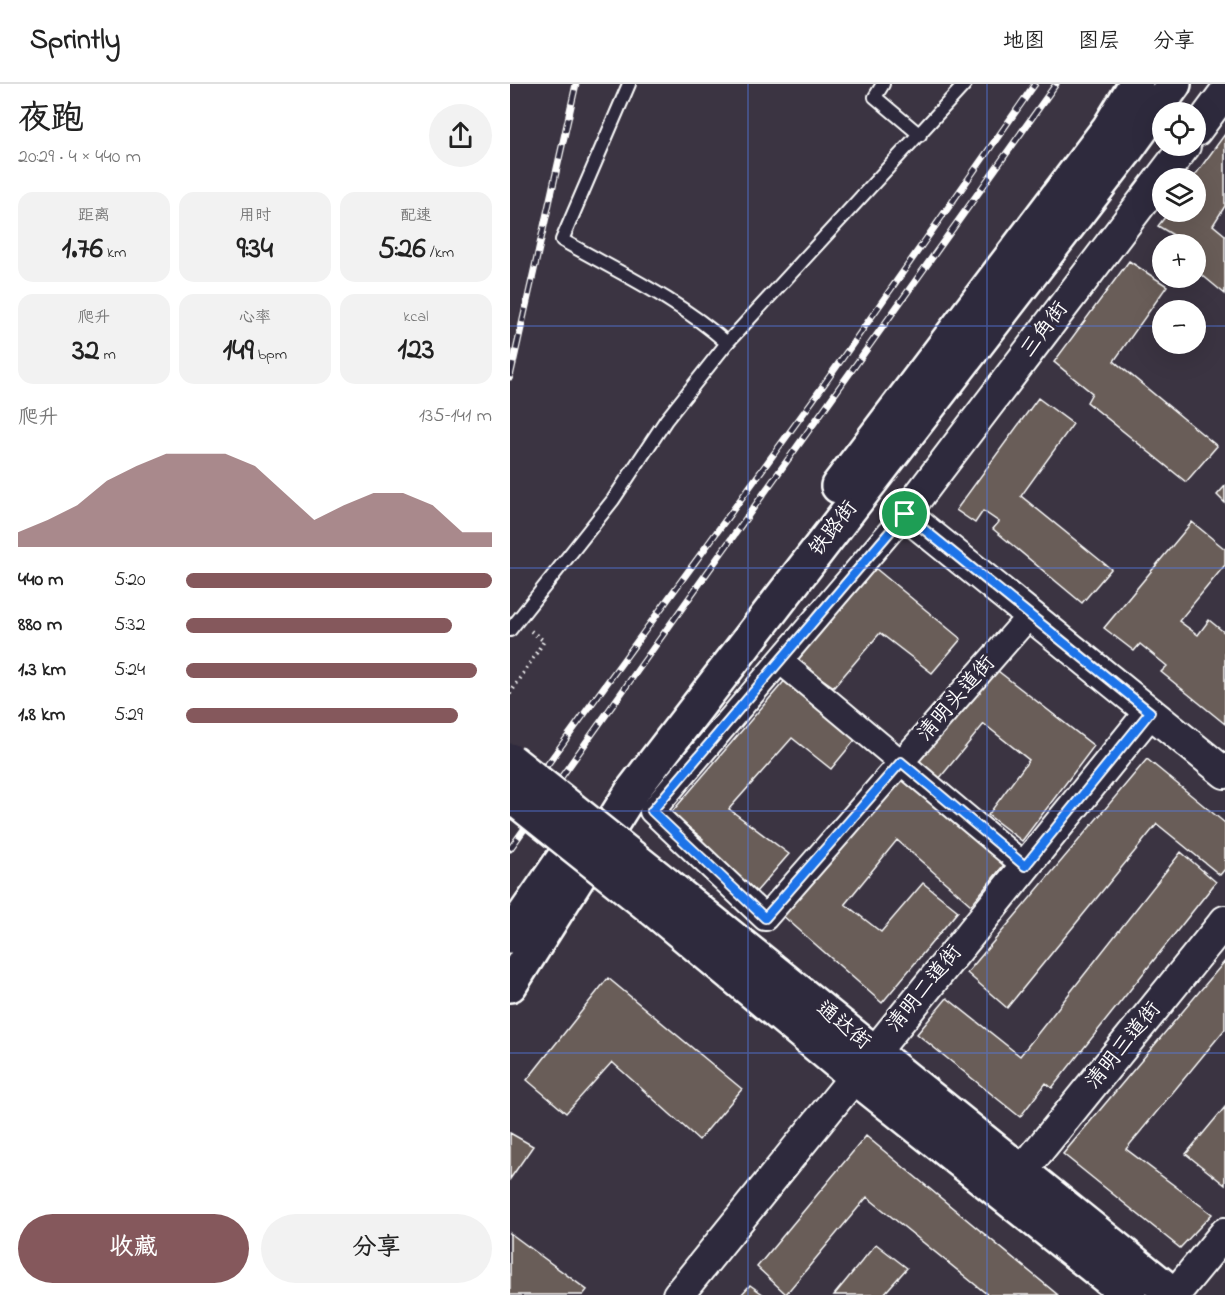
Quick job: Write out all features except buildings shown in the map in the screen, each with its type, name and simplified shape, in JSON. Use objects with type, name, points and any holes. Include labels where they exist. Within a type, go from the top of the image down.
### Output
[{"type":"main road","name":"铁路街","points":[[510,936],[620,776],[1108,128],[1136,84]]},
{"type":"main road","name":"铁路街","points":[[510,985],[633,790],[1174,84]]},
{"type":"main road","name":"通达街","points":[[510,760],[855,1077],[1129,1295]]},
{"type":"main road","points":[[510,795],[660,897]]},
{"type":"main road","name":"通达街","points":[[660,897],[875,1052],[1174,1295]]},
{"type":"street","points":[[1206,118],[1225,92]]},
{"type":"street","name":"三角街","points":[[905,514],[1177,156]]},
{"type":"street","points":[[1025,866],[780,661],[905,514],[1225,773]]},
{"type":"street","name":"清明头道街","points":[[780,661],[652,811],[765,918],[1030,615]]},
{"type":"street","name":"清明二道街","points":[[678,1295],[1150,712]]},
{"type":"street","name":"清明三道街","points":[[1023,1170],[1225,921]]},
{"type":"street","points":[[1174,1295],[1225,1233]]},
{"type":"lane","points":[[629,84],[562,240],[664,297],[711,328],[727,343]]},
{"type":"lane","points":[[883,84],[875,97],[920,135]]},
{"type":"lane","points":[[513,625],[613,500],[666,420],[727,343],[965,84]]},
{"type":"path","points":[[510,694],[544,641],[513,625]]},
{"type":"railway","points":[[510,377],[576,84]]},
{"type":"railway","points":[[510,816],[813,400],[1035,84]]},
{"type":"railway","points":[[510,849],[1056,84]]},
{"type":"route","points":[[905,514],[1150,712],[1025,866],[901,762],[765,918],[652,811],[905,514]]}]
